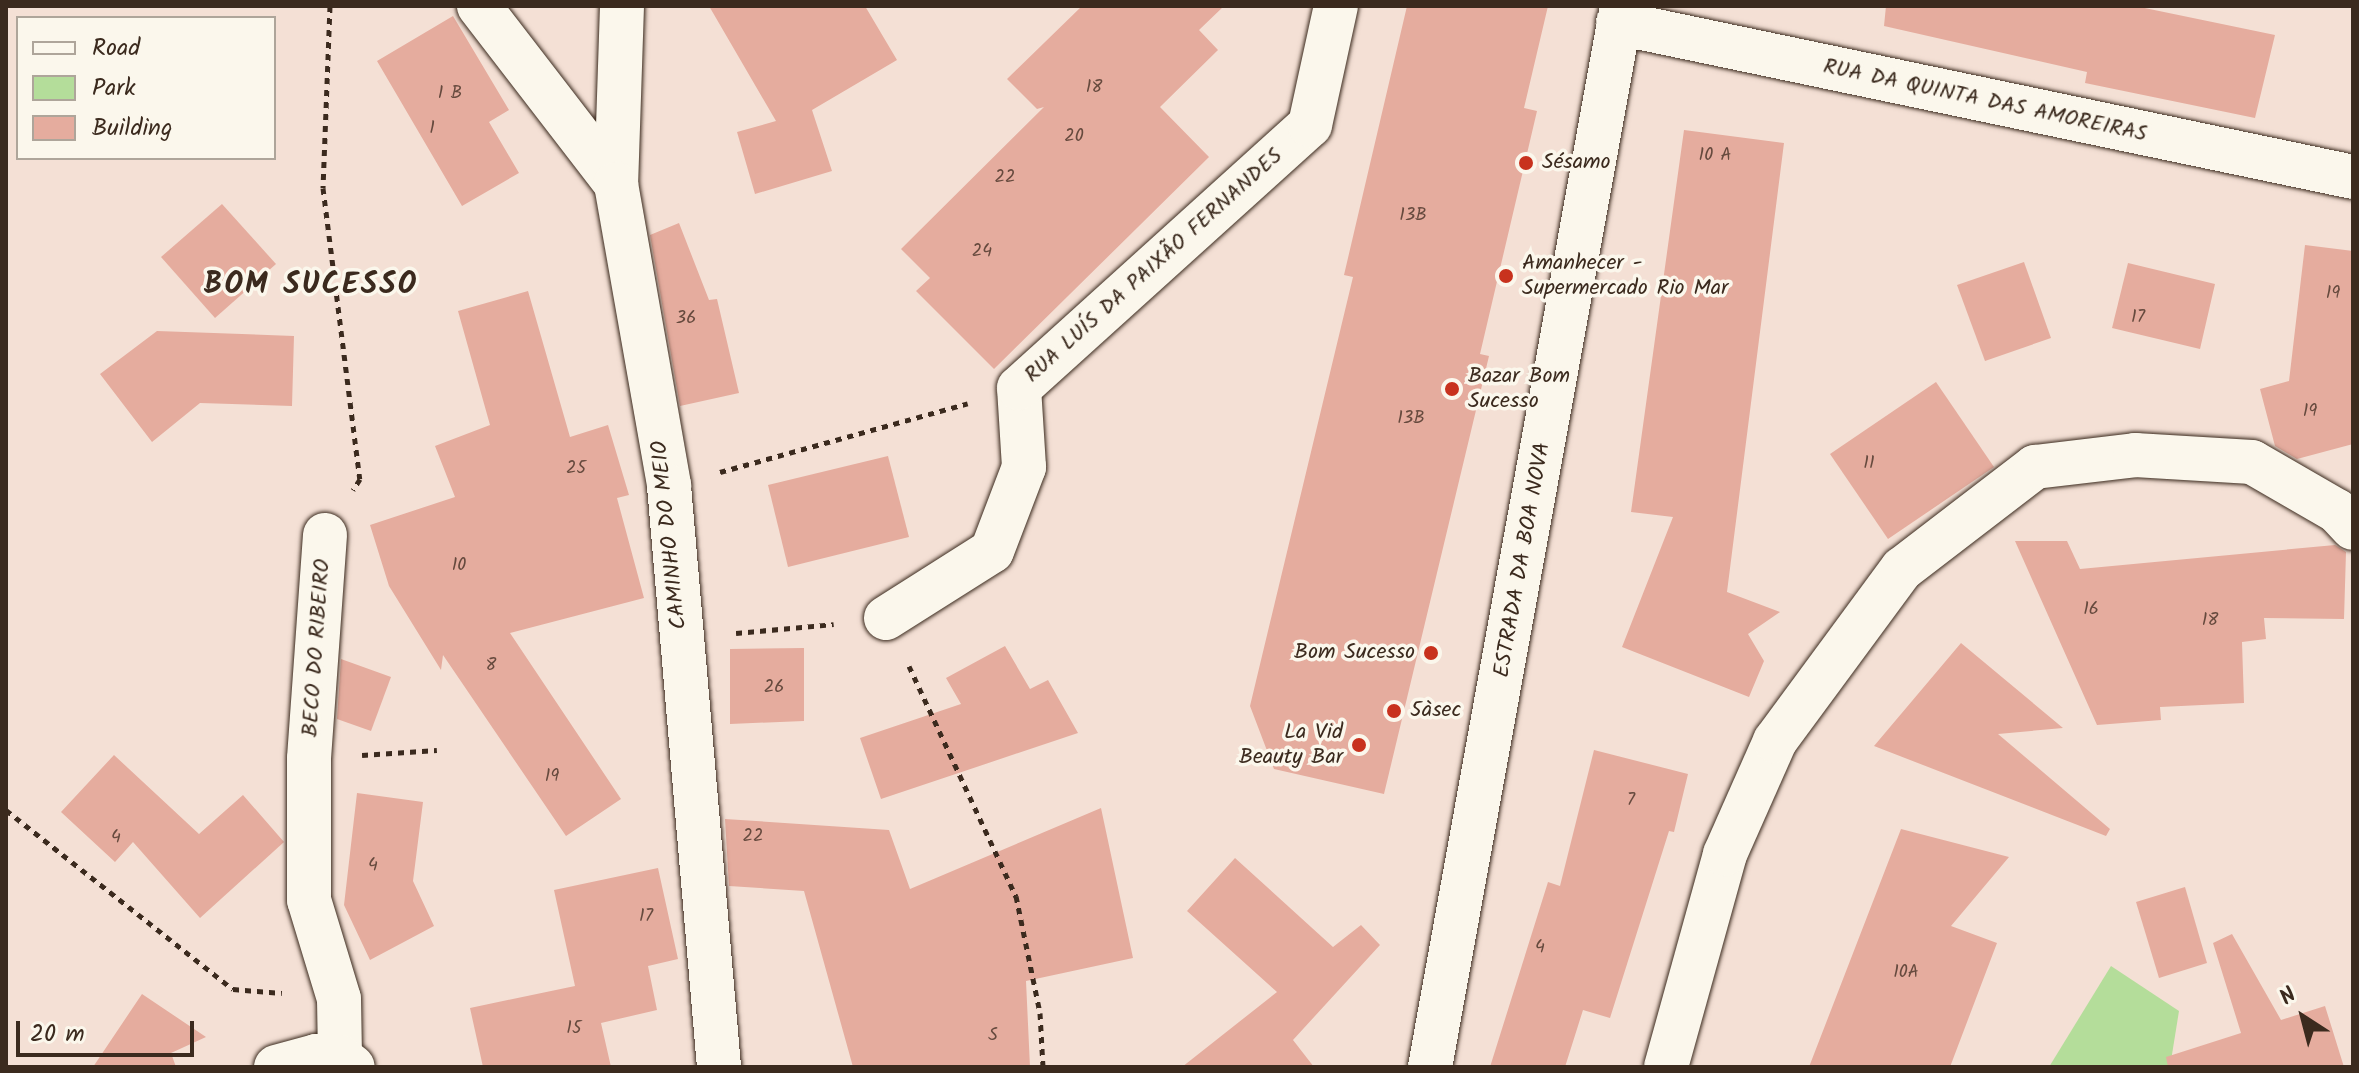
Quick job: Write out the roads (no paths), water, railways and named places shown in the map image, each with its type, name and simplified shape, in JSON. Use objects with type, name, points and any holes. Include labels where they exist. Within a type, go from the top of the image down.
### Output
[{"type":"street","points":[[479,6],[616,184]]},
{"type":"street","name":"CAMINHO DO MEIO","points":[[622,6],[616,184],[669,486],[719,1067]]},
{"type":"street","name":"RUA LUÍS DA PAIXÃO FERNANDES","points":[[886,618],[992,551],[1024,467],[1019,388],[1310,125],[1336,6]]},
{"type":"street","name":"RUA DA QUINTA DAS AMOREIRAS","points":[[1620,14],[2353,177]]},
{"type":"street","name":"ESTRADA DA BOA NOVA","points":[[1430,1067],[1620,14]]},
{"type":"street","points":[[1666,1067],[1725,854],[1775,741],[1902,569],[2035,467],[2135,455],[2252,462],[2337,511],[2353,528]]},
{"type":"street","name":"BECO DO RIBEIRO","points":[[325,535],[309,759],[309,900],[339,999],[347,1062]]},
{"type":"street","points":[[276,1067],[292,1060],[347,1062]]},
{"type":"place","name":"Sésamo","points":[[1526,163]]},
{"type":"place","name":"Amanhecer - Supermercado Rio Mar","points":[[1506,276]]},
{"type":"place","name":"Bazar Bom Sucesso","points":[[1452,389]]},
{"type":"place","name":"Bom Sucesso","points":[[1431,653]]},
{"type":"place","name":"5àsec","points":[[1394,711]]},
{"type":"place","name":"La Vid Beauty Bar","points":[[1359,745]]},
{"type":"district","name":"BOM SUCESSO","points":[[311,285]]}]
